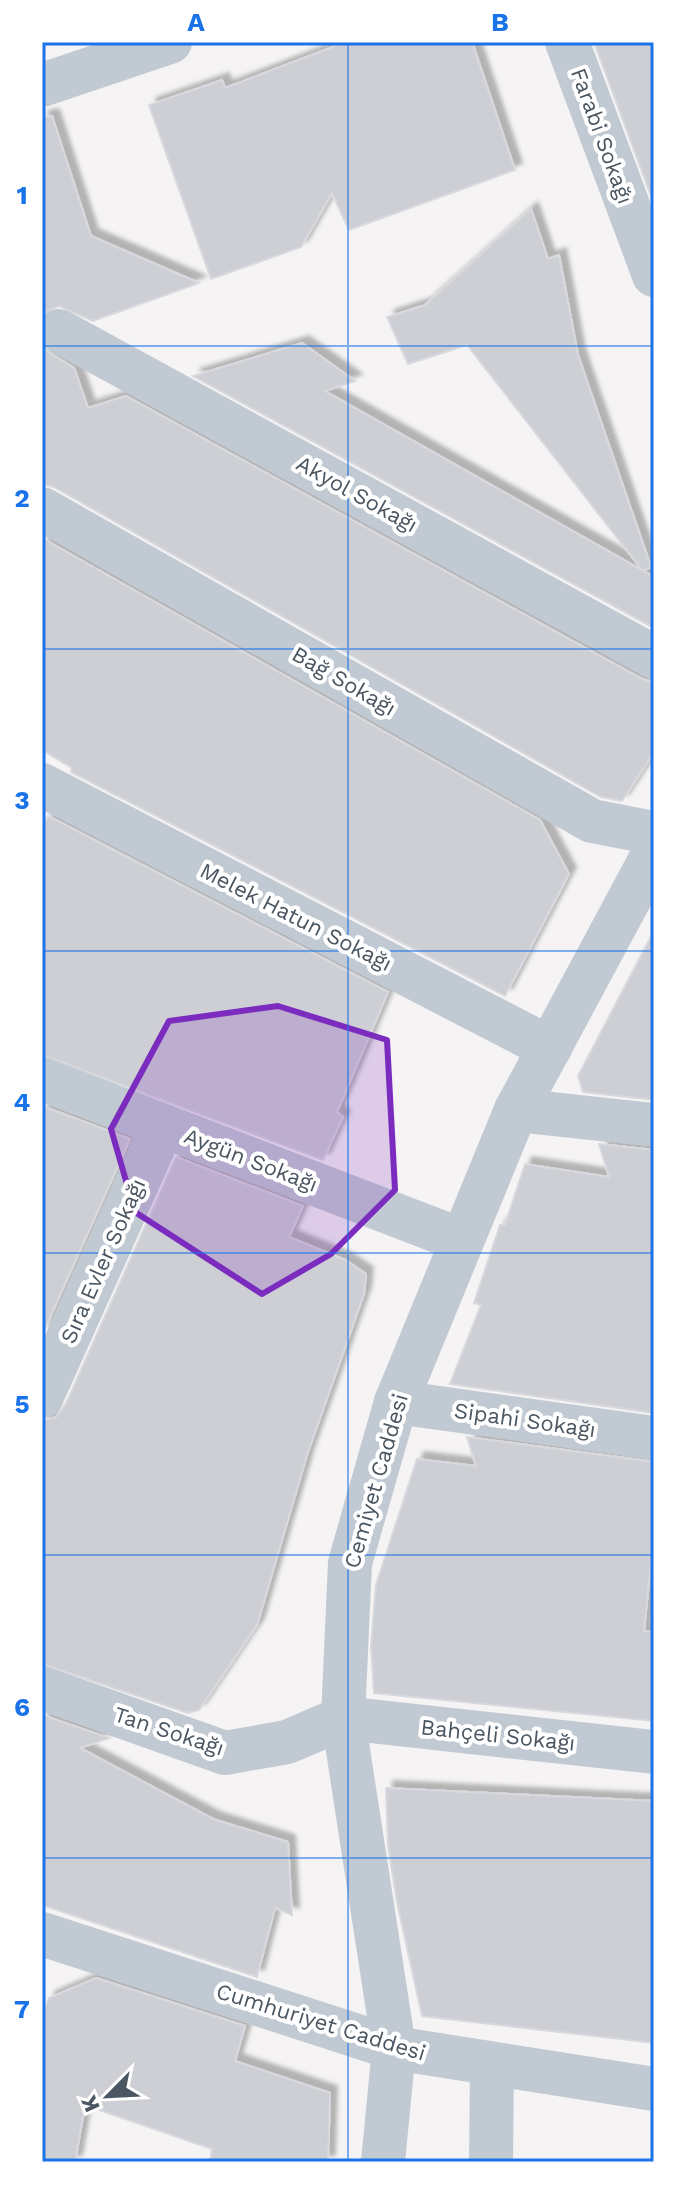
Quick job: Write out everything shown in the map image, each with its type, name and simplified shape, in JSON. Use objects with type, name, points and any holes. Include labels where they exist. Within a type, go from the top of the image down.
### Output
[{"type":"street","points":[[42,85],[94,54],[170,42]]},
{"type":"street","name":"Farabi Sokağı","points":[[567,42],[654,275]]},
{"type":"street","name":"Akyol Sokağı","points":[[59,331],[654,657]]},
{"type":"street","name":"Bağ Sokağı","points":[[42,509],[592,821],[654,833]]},
{"type":"street","name":"Melek Hatun Sokağı","points":[[42,785],[550,1048]]},
{"type":"street","name":"Cemiyet Caddesi","points":[[383,2162],[394,2048],[343,1718],[350,1563],[396,1402],[516,1110],[654,853]]},
{"type":"street","name":"Aygün Sokağı","points":[[42,1079],[461,1240]]},
{"type":"street","points":[[516,1110],[654,1125]]},
{"type":"street","name":"Sıra Evler Sokağı","points":[[45,1383],[163,1126]]},
{"type":"street","name":"Sipahi Sokağı","points":[[396,1402],[654,1438]]},
{"type":"street","name":"Tan Sokağı","points":[[42,1688],[225,1753],[287,1742],[343,1718]]},
{"type":"street","name":"Bahçeli Sokağı","points":[[343,1718],[654,1752]]},
{"type":"street","name":"Cumhuriyet Caddesi","points":[[42,1934],[394,2048],[492,2066],[654,2089]]},
{"type":"street","points":[[491,2162],[492,2066]]},
{"type":"highlighted area","points":[[278,1006],[387,1040],[395,1190],[331,1254],[262,1294],[135,1212],[111,1129],[169,1021]]},
{"type":"building","points":[[346,42],[472,42],[515,170],[349,230],[332,193],[301,247],[211,279],[149,105],[222,80],[225,88]]},
{"type":"building","points":[[594,42],[654,42],[654,204]]},
{"type":"building","points":[[52,116],[91,236],[199,283],[93,321],[59,306],[42,314],[42,118]]},
{"type":"building","points":[[531,209],[548,259],[559,255],[578,355],[651,567],[643,571],[467,345],[408,364],[387,317],[425,305]]},
{"type":"building","points":[[302,343],[355,381],[325,391],[654,577],[654,628],[193,376]]},
{"type":"building","points":[[42,348],[74,368],[88,408],[126,396],[642,679],[654,682],[654,752],[622,801],[601,797],[54,487],[42,484]]},
{"type":"building","points":[[42,538],[540,820],[569,874],[505,996],[71,772],[72,768],[42,750]]},
{"type":"building","points":[[48,816],[388,992],[337,1112],[343,1117],[323,1160],[42,1055],[42,829]]},
{"type":"building","points":[[654,931],[654,1100],[583,1092],[578,1076]]},
{"type":"building","points":[[42,1106],[130,1139],[42,1335]]},
{"type":"building","points":[[599,1144],[654,1150],[654,1413],[450,1384],[481,1305],[474,1303],[500,1225],[505,1225],[525,1164],[609,1177]]},
{"type":"building","points":[[176,1157],[303,1206],[289,1237],[345,1260],[366,1274],[364,1294],[307,1455],[257,1625],[199,1710],[188,1713],[42,1664],[42,1421],[56,1417],[65,1406]]},
{"type":"building","points":[[467,1437],[654,1462],[654,1532],[644,1631],[654,1632],[654,1721],[374,1693],[371,1646],[376,1585],[417,1459],[476,1466]]},
{"type":"building","points":[[42,1715],[109,1738],[80,1748],[213,1819],[288,1842],[292,1915],[275,1908],[257,1977],[42,1905]]},
{"type":"building","points":[[386,1788],[654,1801],[654,2043],[422,2016],[388,1845]]},
{"type":"building","points":[[96,1978],[245,2026],[235,2061],[330,2093],[328,2162],[210,2162],[212,2149],[85,2105],[75,2162],[42,2162],[42,2017],[49,1998]]}]
